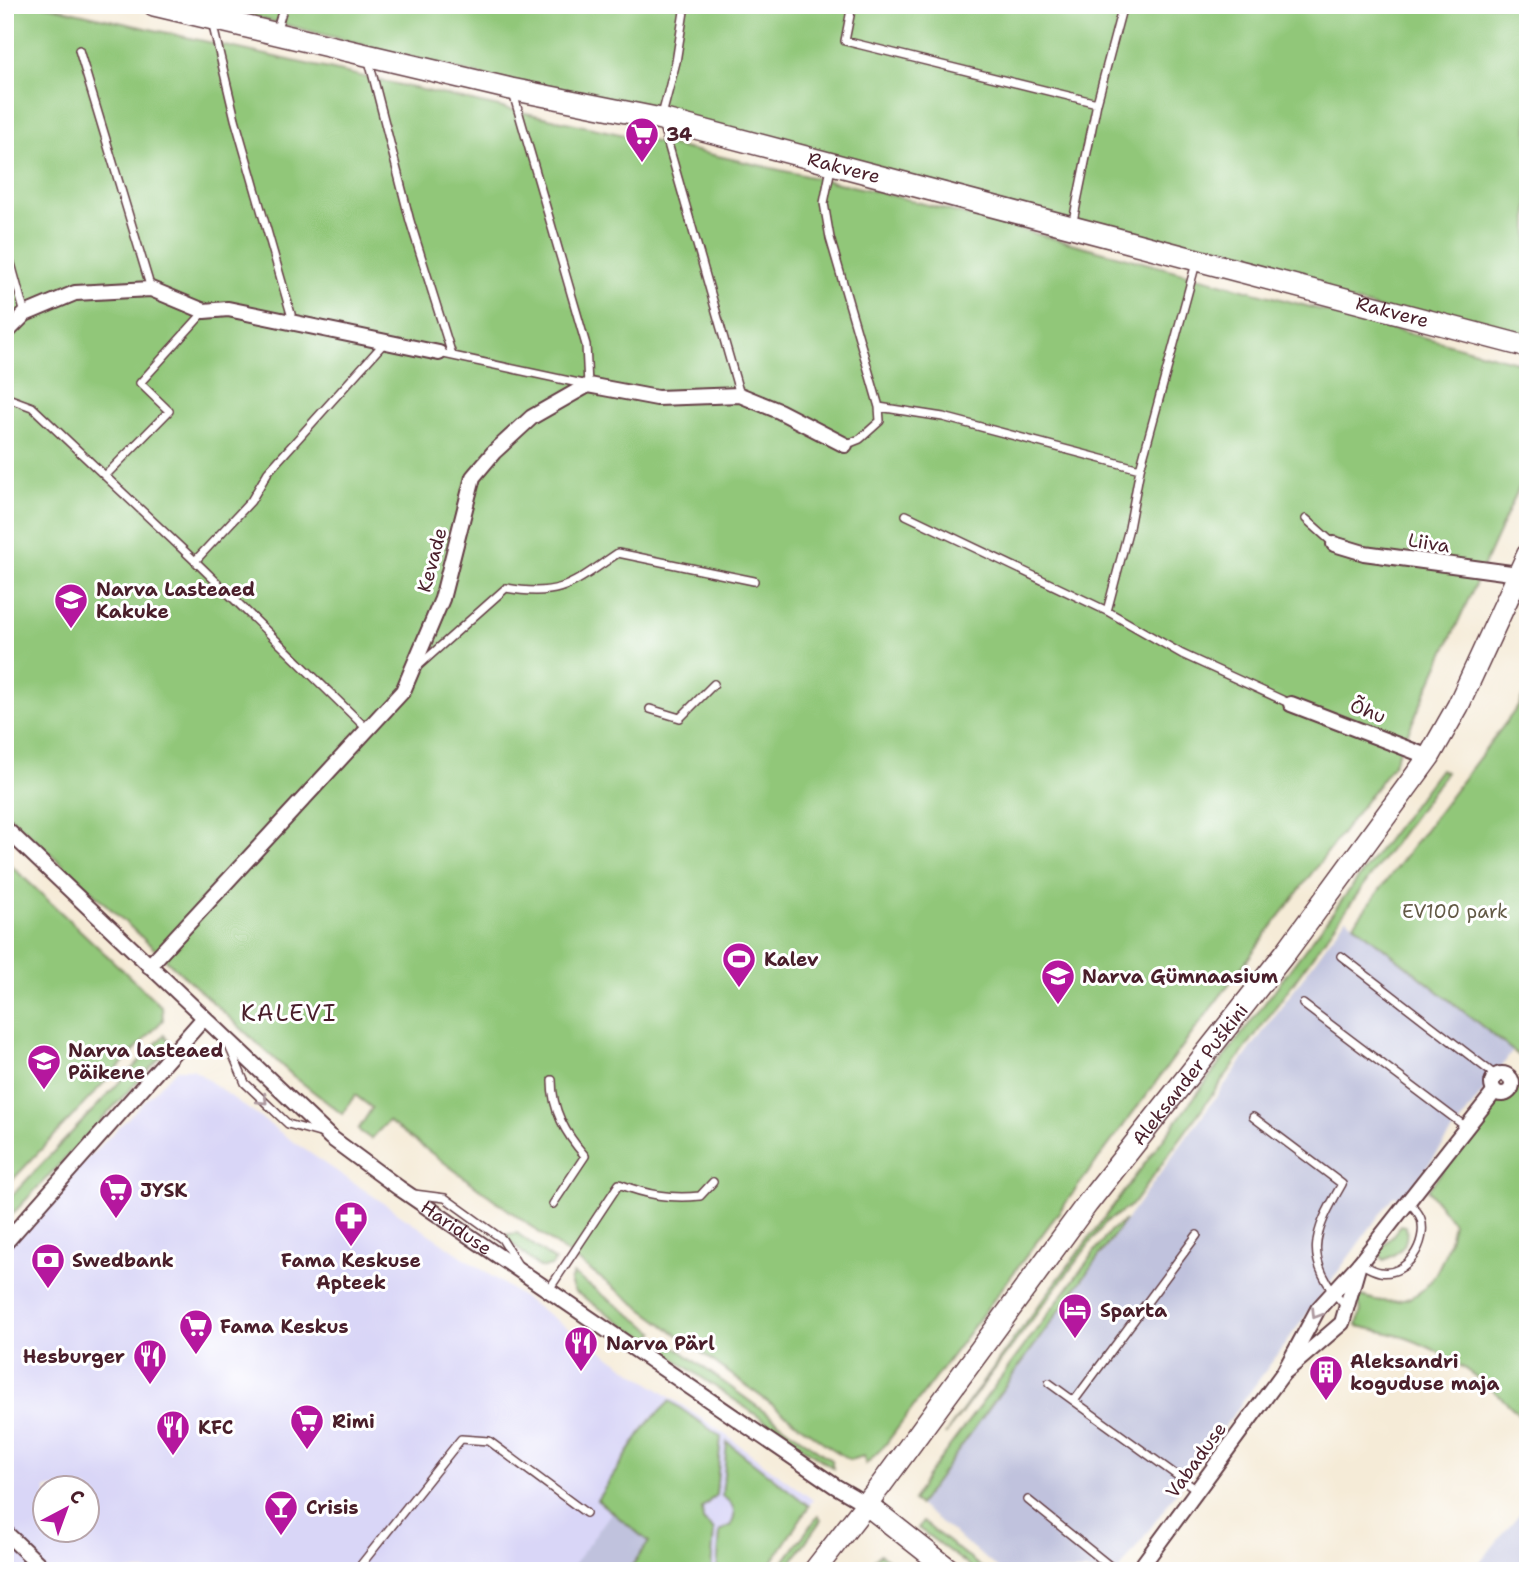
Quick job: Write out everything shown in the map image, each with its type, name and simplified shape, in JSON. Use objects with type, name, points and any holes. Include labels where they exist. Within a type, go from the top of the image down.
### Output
[{"type":"street","name":"Rakvere","points":[[154,5],[512,89],[661,119],[1196,262],[1528,347]]},
{"type":"street","points":[[5,334],[25,314],[75,293],[151,289],[204,311],[228,309],[446,354]]},
{"type":"street","points":[[588,385],[657,398],[740,395],[779,411],[845,445]]},
{"type":"street","name":"Kevade","points":[[149,966],[403,691],[442,599],[473,477],[494,452],[532,417],[588,385]]},
{"type":"street","name":"Liiva","points":[[1334,544],[1377,555],[1518,574]]},
{"type":"street","name":"Aleksander Puškini","points":[[814,1571],[1087,1204],[1286,952],[1429,757],[1458,706],[1528,554]]},
{"type":"street","name":"Õhu","points":[[1291,704],[1429,757]]},
{"type":"street","name":"Hariduse","points":[[5,828],[228,1043],[330,1137],[835,1486],[866,1504],[951,1571]]},
{"type":"street","points":[[5,1243],[203,1019]]},
{"type":"street","name":"Vabaduse","points":[[1138,1571],[1284,1372],[1312,1318],[1332,1291],[1359,1264],[1495,1091],[1492,1085],[1495,1075]]},
{"type":"street","name":"Vabaduse","points":[[1284,1372],[1336,1329],[1348,1309],[1359,1264]]},
{"type":"street","points":[[5,1532],[46,1571]]},
{"type":"lane","points":[[276,32],[284,5]]},
{"type":"lane","points":[[676,5],[685,6],[676,62],[661,119],[740,395]]},
{"type":"lane","points":[[852,5],[845,41],[1097,103]]},
{"type":"lane","points":[[1072,227],[1097,103],[1123,5]]},
{"type":"lane","points":[[211,18],[235,119],[291,314]]},
{"type":"lane","points":[[79,50],[151,289]]},
{"type":"lane","points":[[367,53],[446,354],[588,385],[586,345],[512,89]]},
{"type":"lane","points":[[832,164],[824,203],[830,238],[880,407],[880,421],[860,439],[845,445]]},
{"type":"lane","points":[[5,242],[25,314]]},
{"type":"lane","points":[[1107,611],[1129,528],[1140,470],[1196,262]]},
{"type":"lane","points":[[106,475],[169,411],[140,383],[204,311]]},
{"type":"lane","points":[[195,561],[251,501],[268,472],[386,341]]},
{"type":"lane","points":[[5,397],[32,407],[106,475],[368,730]]},
{"type":"lane","points":[[880,407],[943,417],[1140,470]]},
{"type":"lane","points":[[906,515],[1107,611],[1182,653],[1291,704]]},
{"type":"lane","points":[[1306,519],[1334,544]]},
{"type":"lane","points":[[411,673],[506,587],[527,592],[563,590],[618,553],[754,581]]},
{"type":"lane","points":[[650,709],[680,718],[714,684]]},
{"type":"lane","points":[[1341,956],[1495,1075]]},
{"type":"lane","points":[[1303,1004],[1466,1127]]},
{"type":"lane","points":[[552,1080],[553,1097],[560,1121],[585,1156],[553,1204]]},
{"type":"lane","points":[[1253,1117],[1342,1184],[1320,1223],[1317,1266],[1332,1291],[1348,1309]]},
{"type":"lane","points":[[550,1288],[619,1184],[660,1198],[684,1198],[700,1196],[713,1182]]},
{"type":"lane","points":[[1359,1264],[1381,1273],[1398,1270],[1409,1261],[1422,1237],[1422,1224],[1421,1216],[1408,1201]]},
{"type":"lane","points":[[1074,1401],[1197,1235]]},
{"type":"lane","points":[[1049,1383],[1197,1490]]},
{"type":"lane","points":[[356,1571],[461,1439],[489,1441],[586,1513]]},
{"type":"lane","points":[[1028,1500],[1116,1571]]},
{"type":"shaded area","points":[[1346,918],[1513,1051],[1403,1199],[1394,1195],[1119,1571],[1001,1571],[919,1505]]},
{"type":"shaded area","points":[[177,1069],[193,1069],[295,1143],[723,1433],[813,1500],[762,1571],[5,1571],[5,1241]]},
{"type":"shaded area","points":[[1528,1503],[1528,1571],[1473,1571]]},
{"type":"shaded area","points":[[611,1513],[649,1542],[628,1571],[569,1571]]},
{"type":"green space","points":[[5,5],[43,5],[883,193],[1528,365],[1528,468],[1394,763],[885,1445],[866,1464],[864,1456],[850,1460],[828,1446],[388,1121],[371,1139],[358,1130],[372,1108],[355,1095],[342,1114],[292,1075],[5,812]]},
{"type":"green space","points":[[209,5],[1528,5],[1528,347]]},
{"type":"green space","name":"EV100 park","points":[[1528,686],[1528,1063],[1354,924],[1519,705]]},
{"type":"green space","points":[[1440,769],[1446,772],[1132,1205],[1106,1222],[945,1435],[1018,1333]]},
{"type":"green space","name":"Narva lasteaed Päikene","points":[[5,860],[162,1007],[163,1020],[5,1188]]},
{"type":"green space","points":[[164,1035],[172,1045],[5,1222],[5,1203]]},
{"type":"green space","points":[[1528,1070],[1528,1424],[1503,1399],[1441,1354],[1403,1337],[1357,1326],[1361,1310],[1356,1294],[1378,1300],[1396,1301],[1411,1297],[1424,1288],[1434,1276],[1442,1261],[1453,1223],[1428,1190],[1492,1106],[1515,1095]]},
{"type":"green space","points":[[1125,1220],[919,1505],[913,1501],[926,1478],[1110,1231]]},
{"type":"green space","points":[[1401,1225],[1406,1226],[1405,1243],[1399,1251],[1384,1260],[1379,1254],[1380,1250]]},
{"type":"green space","points":[[517,1233],[555,1261],[552,1266],[542,1268],[536,1265],[503,1235]]},
{"type":"green space","points":[[573,1274],[655,1332],[649,1341],[574,1291],[570,1282]]},
{"type":"green space","points":[[667,1341],[831,1460],[833,1468],[659,1348]]},
{"type":"green space","points":[[670,1401],[721,1437],[716,1495],[702,1508],[703,1520],[714,1530],[711,1571],[628,1571],[649,1542],[597,1500],[647,1424]]},
{"type":"green space","points":[[727,1442],[809,1506],[766,1571],[717,1571],[720,1531],[731,1525],[734,1516],[732,1505],[722,1496]]},
{"type":"green space","points":[[818,1516],[821,1520],[785,1571],[777,1571]]},
{"type":"green space","points":[[923,1522],[986,1571],[976,1571],[918,1528]]},
{"type":"green space","points":[[880,1554],[905,1571],[862,1571]]},
{"type":"place","name":"34","points":[[642,164]]},
{"type":"place","name":"Narva Lasteaed Kakuke","points":[[71,630]]},
{"type":"place","name":"Kalev","points":[[739,989]]},
{"type":"place","name":"Narva Gümnaasium","points":[[1058,1006]]},
{"type":"place","name":"Narva lasteaed Päikene","points":[[44,1091]]},
{"type":"place","name":"JYSK","points":[[116,1220]]},
{"type":"place","name":"Fama Keskuse Apteek","points":[[351,1248]]},
{"type":"place","name":"Swedbank","points":[[48,1290]]},
{"type":"place","name":"Sparta","points":[[1075,1340]]},
{"type":"place","name":"Fama Keskus","points":[[196,1356]]},
{"type":"place","name":"Narva Pärl","points":[[581,1373]]},
{"type":"place","name":"Hesburger","points":[[150,1386]]},
{"type":"place","name":"Aleksandri koguduse maja","points":[[1326,1402]]},
{"type":"place","name":"Rimi","points":[[307,1451]]},
{"type":"place","name":"KFC","points":[[173,1457]]},
{"type":"place","name":"Crisis","points":[[281,1537]]},
{"type":"district","name":"KALEVI","points":[[289,1013]]}]
